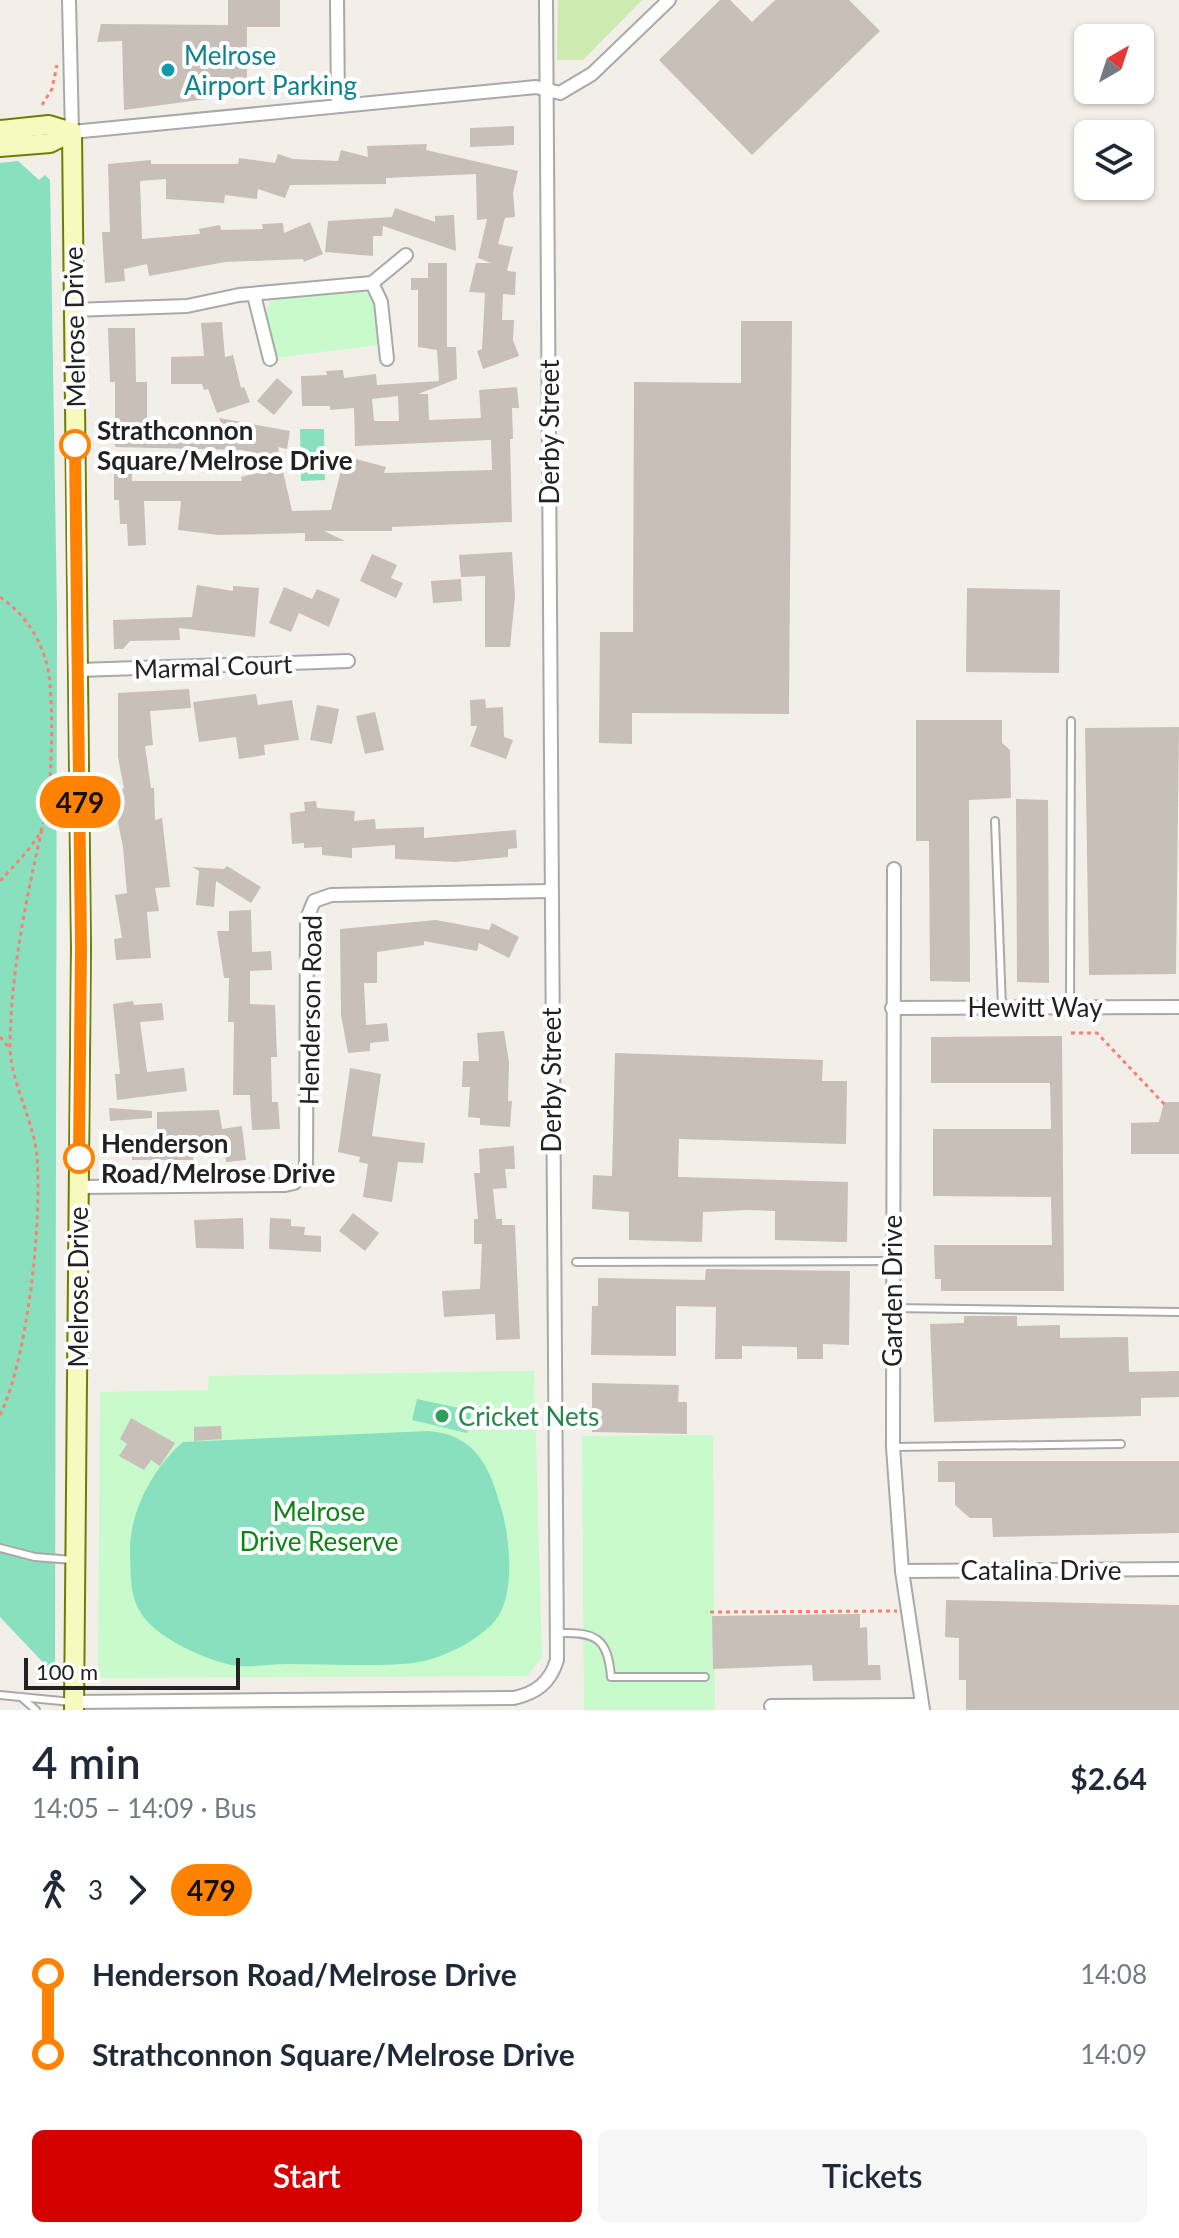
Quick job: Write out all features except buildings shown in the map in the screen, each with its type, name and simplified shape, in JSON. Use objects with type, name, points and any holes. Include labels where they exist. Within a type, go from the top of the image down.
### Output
[{"type":"street","name":"Melrose Drive","points":[[69,0],[79,670],[74,1706]]},
{"type":"street","points":[[337,0],[338,104]]},
{"type":"street","name":"Derby Street","points":[[74,1706],[296,1705],[514,1698],[530,1694],[547,1680],[554,1669],[557,1633],[546,0]]},
{"type":"street","points":[[0,147],[50,143],[72,132],[338,104],[536,87],[560,93],[581,83],[669,0]]},
{"type":"street","points":[[0,130],[49,125],[72,132]]},
{"type":"street","points":[[73,310],[187,306],[254,295],[372,283],[406,255]]},
{"type":"street","points":[[372,283],[381,302],[387,359]]},
{"type":"street","points":[[254,295],[270,359]]},
{"type":"street","name":"Marmal Court","points":[[79,670],[348,661]]},
{"type":"street","name":"Garden Drive","points":[[894,869],[893,1447],[902,1571],[923,1708]]},
{"type":"street","name":"Henderson Road","points":[[78,1187],[285,1185],[294,1183],[306,1173],[307,918],[314,901],[331,895],[550,891]]},
{"type":"street","name":"Hewitt Way","points":[[892,1008],[1179,1007]]},
{"type":"street","name":"Catalina Drive","points":[[902,1571],[1179,1569]]},
{"type":"street","points":[[771,1706],[923,1708]]},
{"type":"lane","points":[[1070,1007],[1071,721]]},
{"type":"lane","points":[[995,821],[1002,1007]]},
{"type":"lane","points":[[576,1262],[892,1261]]},
{"type":"lane","points":[[892,1308],[1179,1312]]},
{"type":"lane","points":[[893,1447],[1121,1444]]},
{"type":"lane","points":[[0,1548],[35,1557],[76,1560]]},
{"type":"lane","points":[[557,1633],[583,1633],[600,1641],[610,1655],[611,1677],[705,1677]]},
{"type":"lane","points":[[0,1695],[74,1706]]},
{"type":"lane","points":[[21,1697],[36,1710]]},
{"type":"path","points":[[42,105],[52,89],[54,69],[60,62]]},
{"type":"path","points":[[0,597],[33,628],[48,664],[49,773],[42,829],[20,926],[10,1049],[37,1156],[36,1207],[27,1311],[18,1361],[0,1415]]},
{"type":"path","points":[[0,881],[42,829]]},
{"type":"path","points":[[1071,1033],[1097,1033],[1166,1106]]},
{"type":"path","points":[[0,1037],[10,1049]]},
{"type":"path","points":[[710,1612],[908,1611]]},
{"type":"green space","points":[[558,0],[642,0],[583,60],[557,60]]},
{"type":"green space","points":[[18,161],[39,180],[45,175],[50,180],[57,613],[55,1675],[0,1617],[0,163]]},
{"type":"green space","points":[[363,291],[374,301],[376,308],[377,345],[275,358],[265,320],[269,304],[275,299]]},
{"type":"green space","points":[[300,429],[324,429],[325,480],[301,481]]},
{"type":"green space","name":"Melrose Drive Reserve","points":[[534,1371],[542,1657],[527,1676],[98,1678],[100,1392],[208,1390],[209,1376]]},
{"type":"green space","name":"Cricket Nets","points":[[417,1399],[472,1411],[467,1433],[412,1420]]},
{"type":"green space","points":[[428,1431],[459,1439],[479,1457],[493,1482],[505,1523],[509,1553],[506,1599],[494,1622],[468,1643],[435,1658],[414,1663],[241,1666],[195,1653],[163,1635],[141,1613],[131,1580],[134,1522],[153,1478],[183,1442]]},
{"type":"green space","points":[[713,1435],[715,1710],[584,1710],[582,1436]]},
{"type":"bus line","name":"479","points":[[75,445],[81,947],[79,1158]]},
{"type":"place","name":"Melrose Airport Parking","points":[[168,70]]},
{"type":"place","name":"Strathconnon Square/Melrose Drive","points":[[75,445]]},
{"type":"place","name":"Henderson Road/Melrose Drive","points":[[79,1158]]},
{"type":"place","name":"Cricket Nets","points":[[442,1416]]}]
